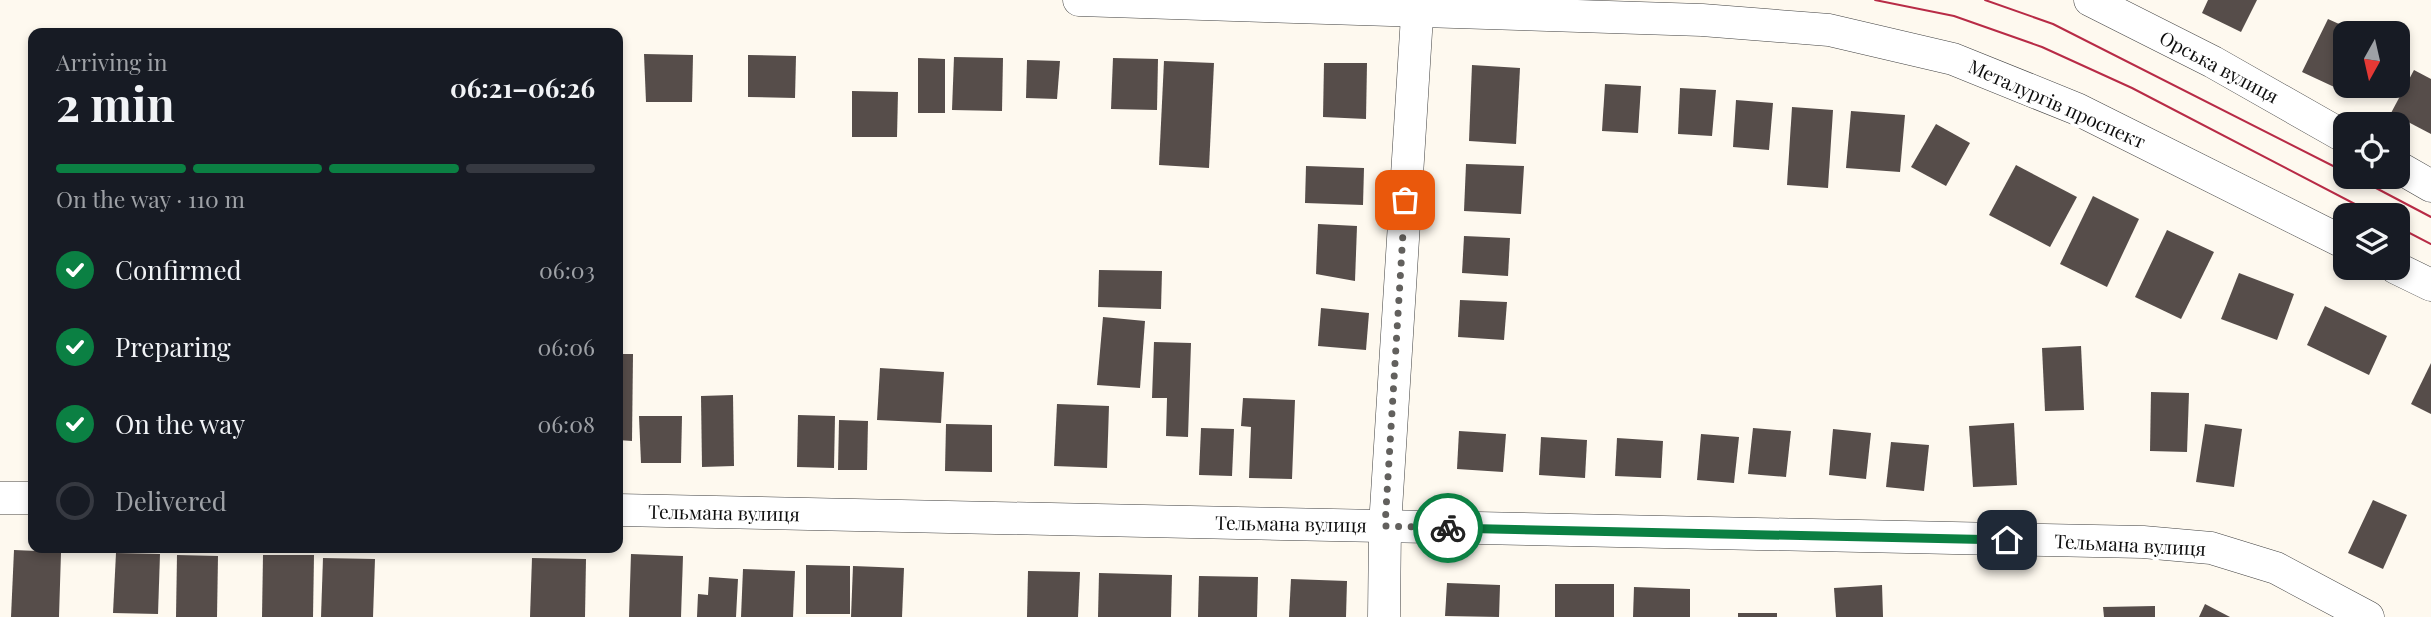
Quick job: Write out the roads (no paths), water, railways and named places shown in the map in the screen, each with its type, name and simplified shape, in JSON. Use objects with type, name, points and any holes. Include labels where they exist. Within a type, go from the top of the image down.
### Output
[{"type":"street","name":"Металургів проспект","points":[[1079,0],[1417,5],[1702,20],[1829,30],[1953,59],[2077,109],[2333,237]]},
{"type":"street","name":"Орська вулиця","points":[[2090,0],[2213,62],[2333,130]]},
{"type":"street","points":[[1384,617],[1385,526],[1417,5]]},
{"type":"street","points":[[2410,174],[2431,186]]},
{"type":"street","points":[[2410,275],[2431,285]]},
{"type":"street","points":[[0,498],[28,498]]},
{"type":"street","name":"Тельмана вулиця","points":[[623,510],[2143,542],[2211,548],[2276,568],[2368,617]]},
{"type":"tram line","points":[[1875,0],[1954,16],[2042,47],[2132,88],[2353,203]]},
{"type":"tram line","points":[[1985,0],[2053,24],[2333,166]]},
{"type":"tram line","points":[[2378,189],[2431,217]]},
{"type":"tram line","points":[[2410,233],[2431,244]]}]
